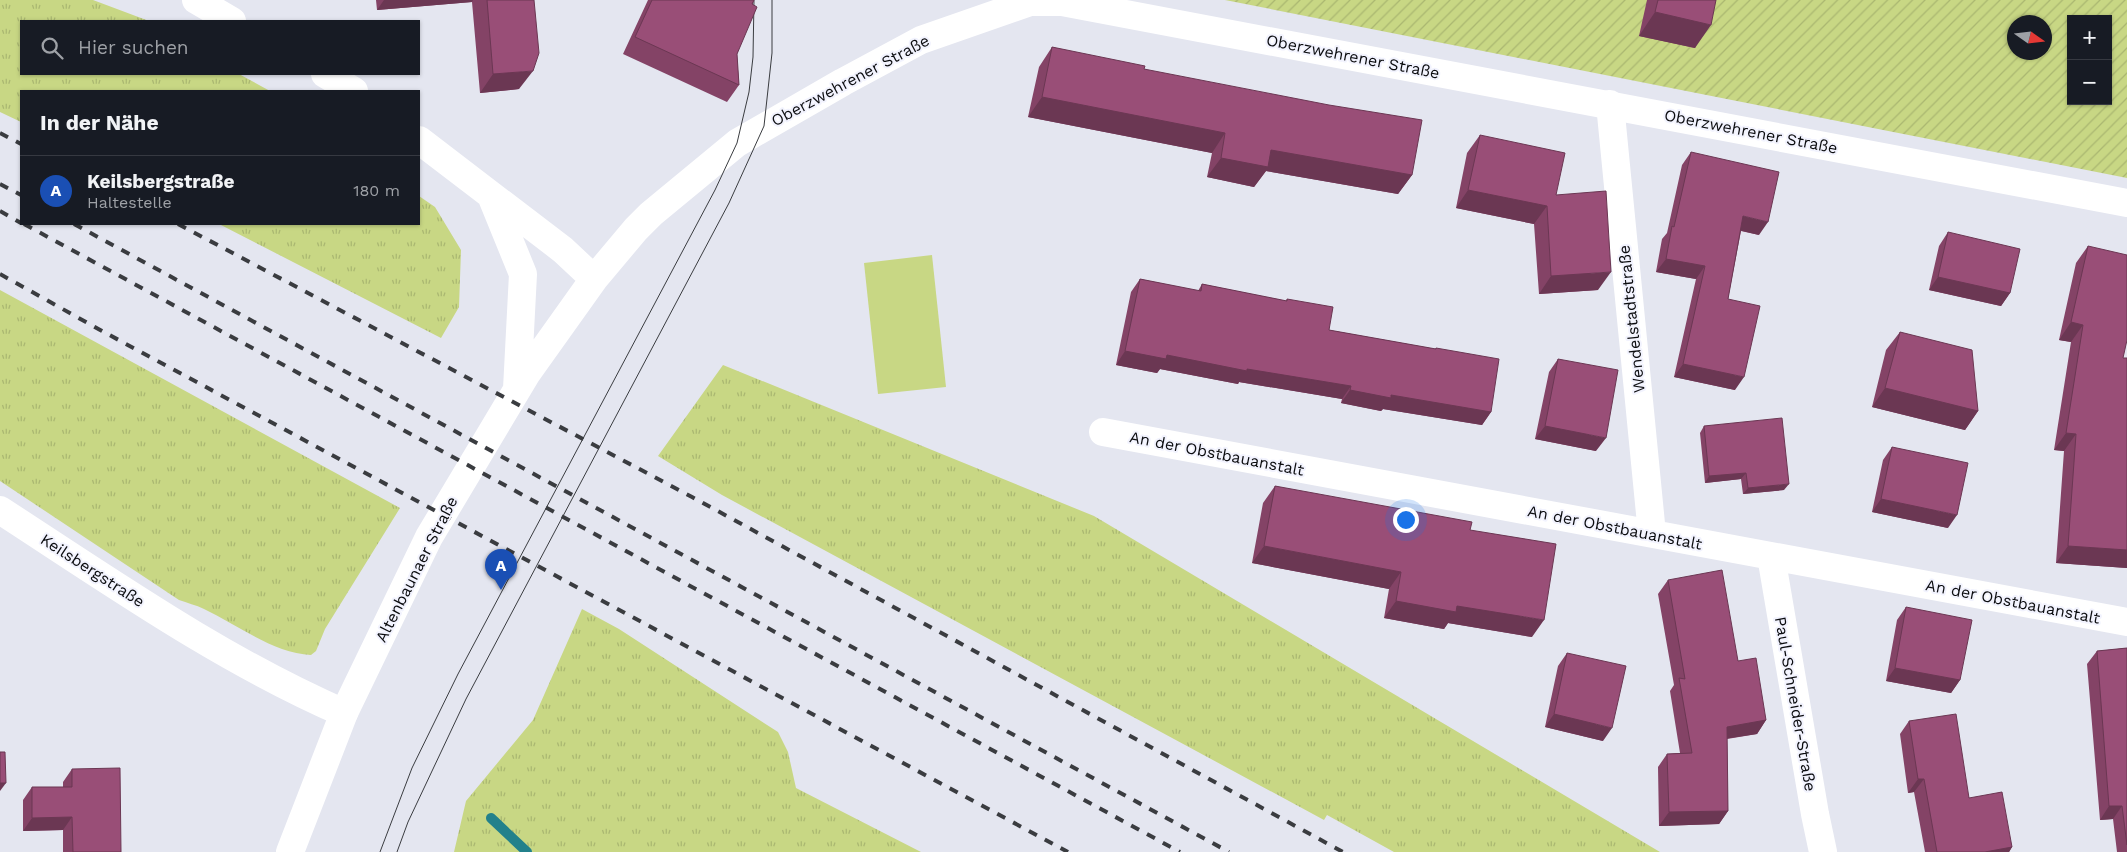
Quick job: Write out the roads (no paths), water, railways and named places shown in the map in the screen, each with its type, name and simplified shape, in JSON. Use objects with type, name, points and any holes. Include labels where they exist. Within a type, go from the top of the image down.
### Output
[{"type":"main road","points":[[196,0],[230,20]]},
{"type":"main road","name":"Oberzwehrener Straße","points":[[636,229],[651,214],[737,143],[814,98],[921,40],[1030,2],[1062,2],[2127,203]]},
{"type":"main road","points":[[327,75],[352,90]]},
{"type":"main road","name":"Wendelstadtstraße","points":[[1610,104],[1652,534]]},
{"type":"main road","points":[[420,141],[491,197],[563,250],[594,279]]},
{"type":"main road","points":[[491,197],[523,274],[516,390]]},
{"type":"main road","name":"Altenbaunaer Straße","points":[[290,852],[344,714],[429,537],[516,390],[594,279],[636,229]]},
{"type":"main road","name":"An der Obstbauanstalt","points":[[1103,432],[2127,622]]},
{"type":"main road","name":"Keilsbergstraße","points":[[0,510],[218,648],[344,714]]},
{"type":"main road","name":"Paul-Schneider-Straße","points":[[1771,556],[1823,852]]},
{"type":"waterway","points":[[491,818],[527,852]]},
{"type":"tram line","points":[[380,852],[412,768],[458,674],[715,190],[737,143],[749,92],[753,57],[754,0]]},
{"type":"tram line","points":[[397,852],[408,822],[466,699],[729,203],[764,126],[772,53],[772,0]]},
{"type":"railway","points":[[0,133],[20,143]]},
{"type":"railway","points":[[0,184],[20,194]]},
{"type":"railway","points":[[0,211],[20,222]]},
{"type":"railway","points":[[26,225],[1180,852]]},
{"type":"railway","points":[[76,225],[1229,852]]},
{"type":"railway","points":[[180,225],[692,497],[1343,852]]},
{"type":"railway","points":[[0,274],[102,331],[1068,852]]},
{"type":"place","name":"Keilsbergstraße","points":[[501,590]]}]
